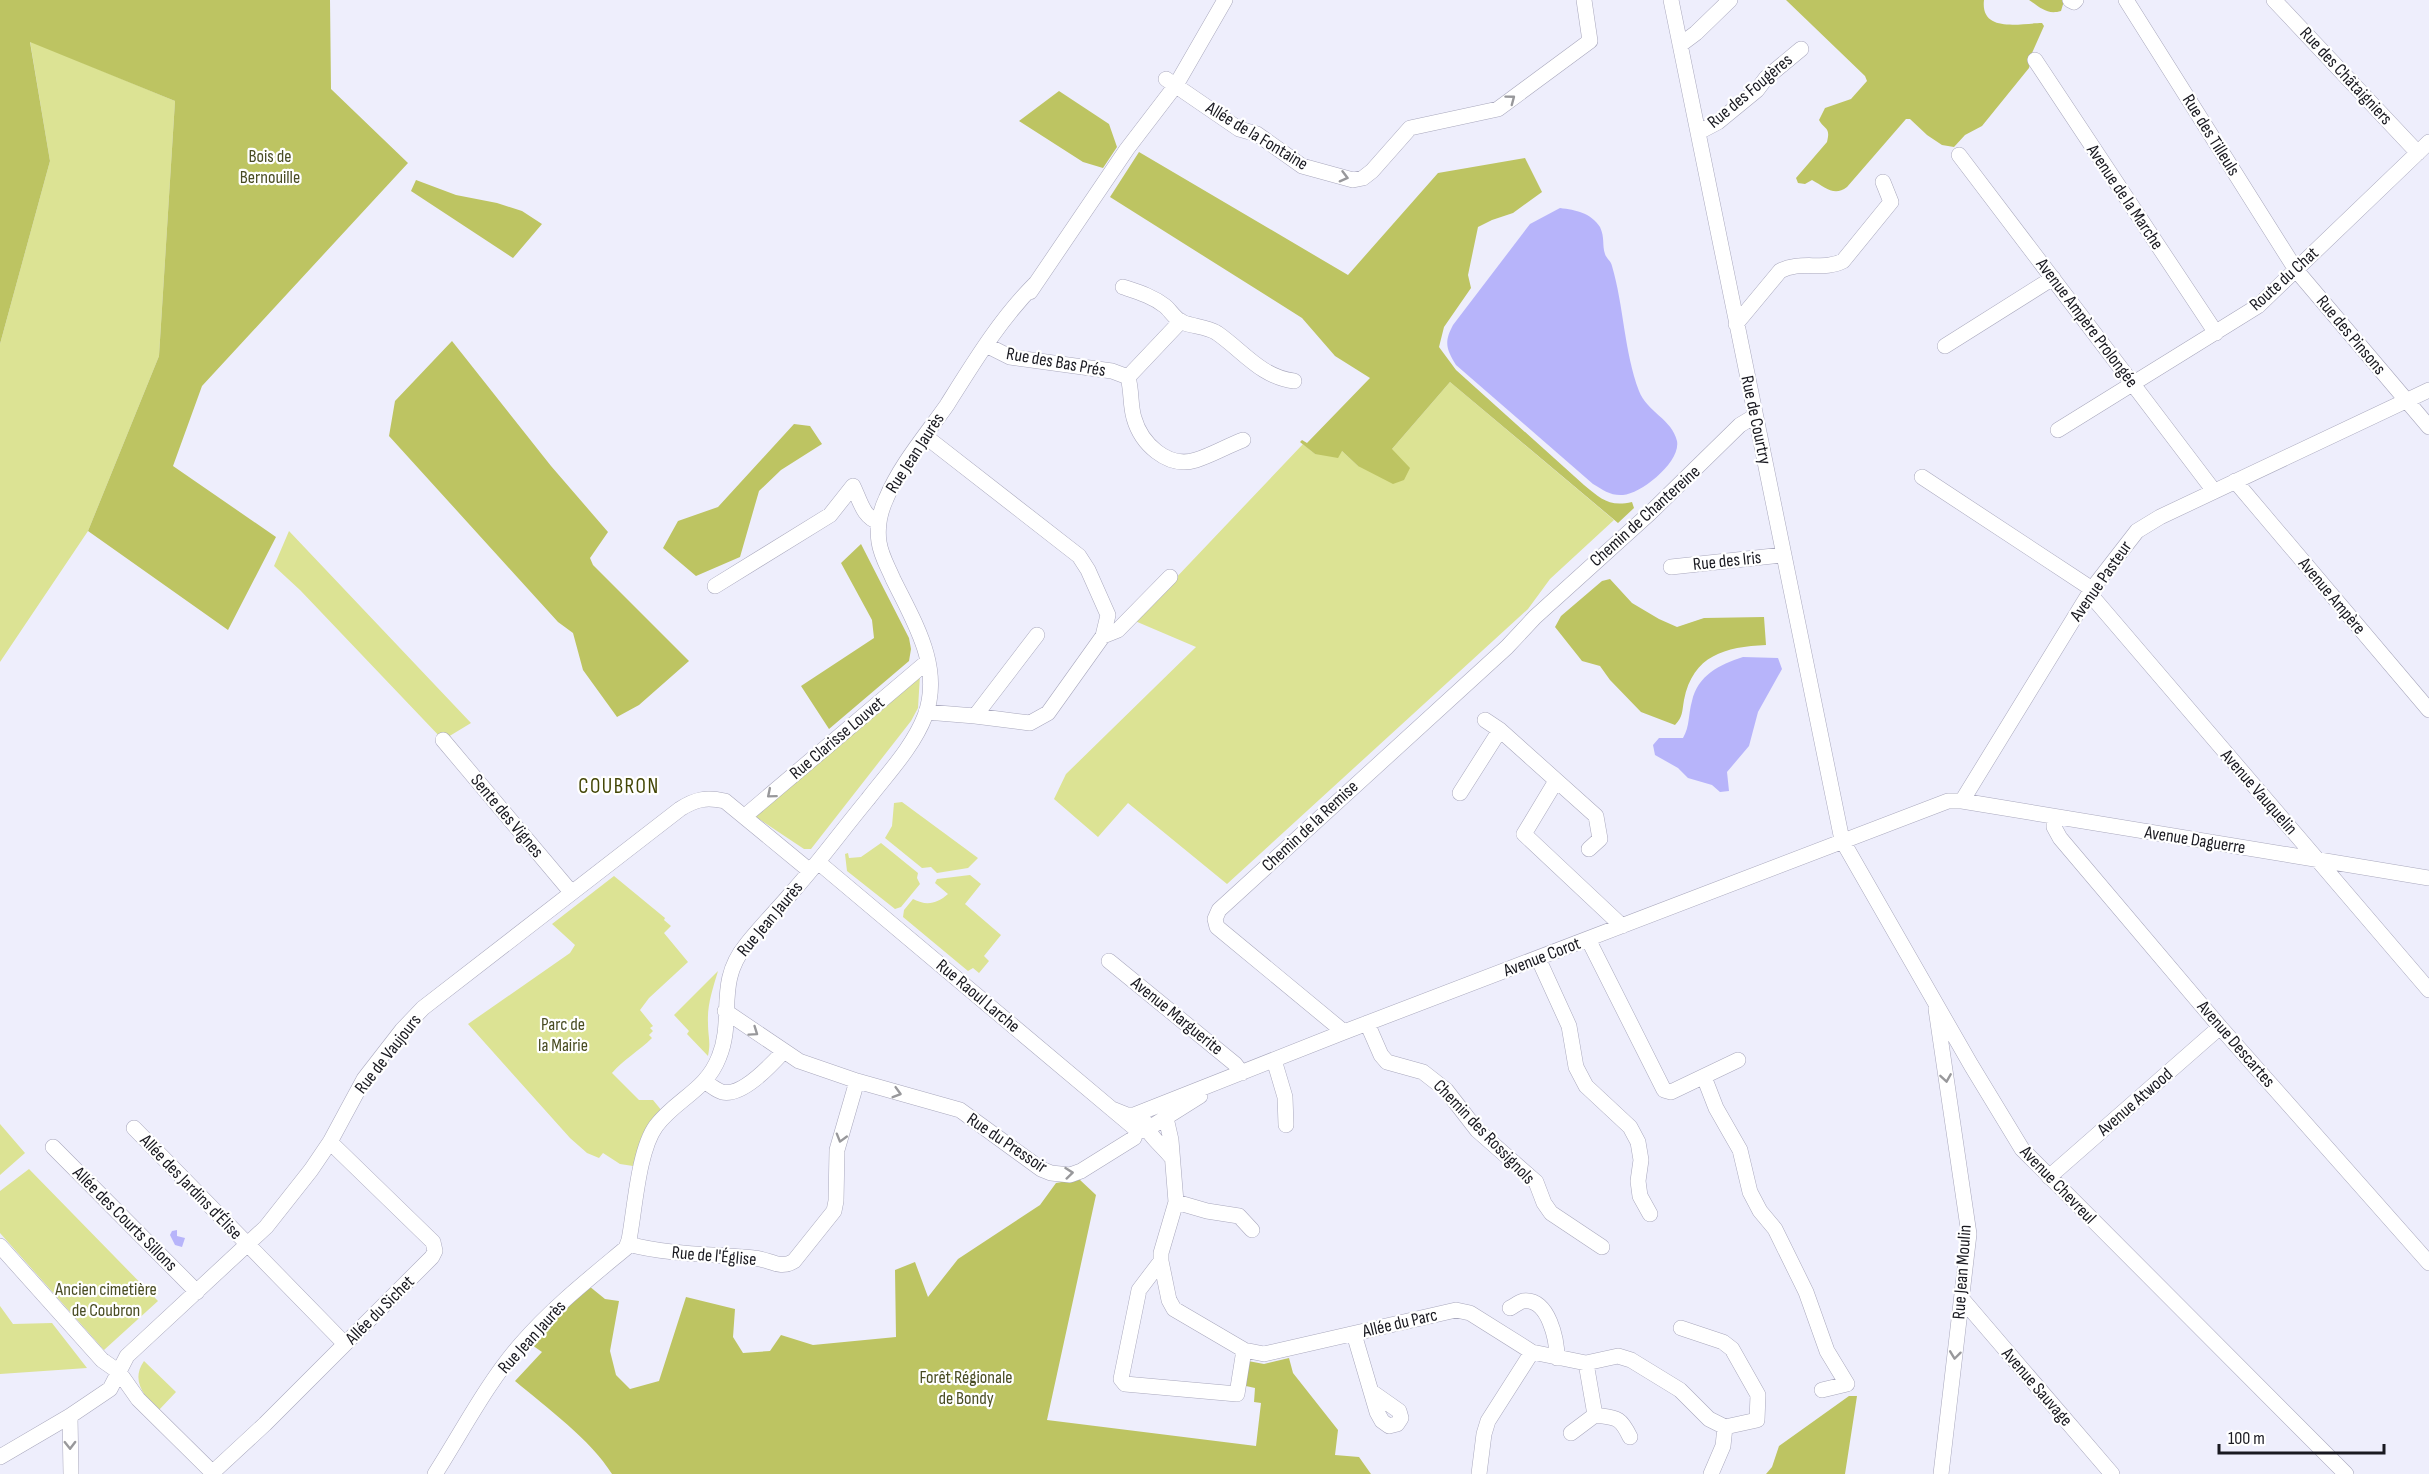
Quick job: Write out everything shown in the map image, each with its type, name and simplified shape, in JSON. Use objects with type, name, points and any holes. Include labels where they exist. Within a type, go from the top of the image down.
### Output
[{"type":"street","name":"Rue Jean Jaurès","points":[[435,1474],[497,1374],[521,1344],[554,1309],[628,1244],[643,1158],[649,1138],[660,1121],[706,1082],[721,1054],[727,986],[735,960],[814,866],[920,729],[926,712],[930,678],[928,661],[919,631],[883,557],[878,539],[879,522],[886,499],[948,402],[1036,283],[1127,148],[1136,128],[1171,82],[1198,34],[1213,19],[1225,0]]},
{"type":"street","name":"Allée de la Fontaine","points":[[1171,82],[1239,129],[1257,134],[1302,166],[1353,180],[1363,178],[1372,171],[1410,128],[1498,109],[1590,40],[1584,0]]},
{"type":"street","name":"Rue de Courtry","points":[[1671,0],[1842,840]]},
{"type":"street","points":[[1680,45],[1730,0]]},
{"type":"street","name":"Rue des Tilleuls","points":[[2126,0],[2296,270]]},
{"type":"street","name":"Rue des Châtaigniers","points":[[2274,0],[2425,147]]},
{"type":"street","name":"Rue des Fougères","points":[[1699,132],[1718,122],[1801,49]]},
{"type":"street","name":"Avenue de la Marche","points":[[2035,60],[2216,333]]},
{"type":"street","name":"Route du Chat","points":[[2058,429],[2258,306],[2425,147]]},
{"type":"street","name":"Avenue Ampère Prolongée","points":[[1959,155],[2214,491]]},
{"type":"street","points":[[1736,324],[1780,271],[1790,266],[1835,265],[1844,261],[1891,202],[1883,182]]},
{"type":"street","name":"Rue des Pinsons","points":[[2296,270],[2429,427]]},
{"type":"street","points":[[1945,346],[2053,278]]},
{"type":"street","points":[[1123,287],[1150,296],[1181,321],[1215,332],[1264,372],[1278,379],[1294,381]]},
{"type":"street","name":"Rue des Bas Prés","points":[[1128,377],[1181,321]]},
{"type":"street","name":"Rue des Bas Prés","points":[[990,347],[1010,357],[1112,371],[1128,377]]},
{"type":"street","name":"Rue des Bas Prés","points":[[1128,377],[1132,392],[1133,414],[1138,430],[1148,445],[1161,455],[1177,461],[1194,461],[1243,440]]},
{"type":"street","name":"Avenue Pasteur","points":[[1962,801],[2090,591],[2137,531],[2148,522],[2405,399],[2429,390]]},
{"type":"street","name":"Chemin de Chantereine","points":[[1534,617],[1658,505],[1740,425],[1755,416]]},
{"type":"street","points":[[925,436],[1079,556],[1088,570],[1108,615],[1103,636],[1048,713],[1030,723],[926,712]]},
{"type":"street","name":"Avenue Vauquelin","points":[[1922,477],[2090,591],[2429,990]]},
{"type":"street","name":"Avenue Ampère","points":[[2235,481],[2429,710]]},
{"type":"street","points":[[715,586],[830,515],[853,486],[865,514],[879,522]]},
{"type":"street","name":"Rue des Iris","points":[[1671,567],[1783,555]]},
{"type":"street","points":[[1103,636],[1118,630],[1170,577]]},
{"type":"street","name":"Chemin de la Remise","points":[[1344,1032],[1217,927],[1215,919],[1219,910],[1507,647],[1534,617]]},
{"type":"street","points":[[975,716],[1037,635]]},
{"type":"street","name":"Rue Clarisse Louvet","points":[[745,816],[928,661]]},
{"type":"street","points":[[1485,720],[1500,730],[1596,816],[1600,838],[1589,849]]},
{"type":"street","points":[[1460,793],[1500,730]]},
{"type":"street","name":"Sente des Vignes","points":[[443,740],[572,892]]},
{"type":"street","points":[[1556,781],[1524,834],[1622,926]]},
{"type":"street","name":"Rue de Vaujours","points":[[0,1457],[70,1416],[110,1389],[127,1356],[266,1227],[330,1142],[364,1078],[402,1030],[423,1008],[694,800],[708,797],[725,801],[745,816]]},
{"type":"street","points":[[1842,840],[1948,801],[1962,801]]},
{"type":"street","name":"Avenue Daguerre","points":[[1962,801],[2054,818],[2429,878]]},
{"type":"street","name":"Rue Raoul Larche","points":[[745,816],[814,866],[1142,1131]]},
{"type":"street","name":"Avenue Descartes","points":[[2054,818],[2054,827],[2060,838],[2220,1027],[2429,1263]]},
{"type":"street","name":"Avenue Corot","points":[[1142,1131],[1198,1097],[1274,1060],[1842,840]]},
{"type":"street","name":"Avenue Chevreul","points":[[1842,840],[1955,1038],[2022,1149],[2346,1474]]},
{"type":"street","points":[[1588,939],[1664,1090],[1671,1092],[1737,1060]]},
{"type":"street","points":[[1538,958],[1569,1026],[1576,1067],[1586,1086],[1630,1127],[1638,1142],[1641,1160],[1638,1181],[1640,1196],[1650,1214]]},
{"type":"street","name":"Avenue Marguerite","points":[[1109,961],[1235,1064],[1242,1074]]},
{"type":"street","name":"Rue Jean Moulin","points":[[1934,1000],[1969,1234],[1941,1474]]},
{"type":"street","name":"Rue du Pressoir","points":[[725,1011],[799,1061],[857,1081],[960,1110],[1041,1169],[1051,1173],[1070,1175],[1081,1172],[1142,1131]]},
{"type":"street","name":"Chemin des Rossignols","points":[[1367,1023],[1387,1062],[1423,1071],[1446,1090],[1477,1130],[1536,1182],[1544,1203],[1551,1213],[1602,1247]]},
{"type":"street","name":"Avenue Atwood","points":[[2049,1177],[2220,1027]]},
{"type":"street","points":[[1940,1044],[1946,1038],[1955,1038]]},
{"type":"street","points":[[706,1082],[721,1092],[736,1091],[762,1074],[783,1052]]},
{"type":"street","points":[[1274,1060],[1285,1097],[1286,1125]]},
{"type":"street","name":"Avenue Corot","points":[[1134,1115],[1242,1074]]},
{"type":"street","points":[[1704,1077],[1716,1108],[1740,1150],[1750,1192],[1760,1211],[1775,1229],[1806,1292],[1827,1351],[1847,1384],[1822,1390]]},
{"type":"street","name":"Rue de l'Église","points":[[628,1244],[652,1250],[758,1258],[787,1266],[794,1261],[834,1211],[837,1150],[857,1081]]},
{"type":"street","points":[[1142,1131],[1144,1120],[1168,1107],[1174,1098]]},
{"type":"street","points":[[1112,1109],[1127,1115],[1134,1115],[1142,1131],[1164,1146],[1172,1158]]},
{"type":"street","name":"Allée du Parc","points":[[1166,1118],[1171,1140],[1176,1202],[1161,1253],[1169,1300],[1174,1309],[1244,1350],[1264,1354],[1434,1314],[1456,1310],[1470,1312],[1532,1352],[1586,1363],[1618,1356],[1631,1360],[1680,1390],[1709,1419],[1725,1427]]},
{"type":"street","name":"Allée des Jardins d'Élise","points":[[134,1128],[345,1344]]},
{"type":"street","name":"Allée du Sichet","points":[[213,1473],[432,1257],[435,1251],[433,1242],[330,1142]]},
{"type":"street","name":"Allée des Courts Sillons","points":[[53,1147],[197,1292]]},
{"type":"street","points":[[1176,1202],[1207,1211],[1239,1216],[1252,1230]]},
{"type":"street","points":[[0,1246],[102,1360],[119,1372],[138,1399],[213,1473]]},
{"type":"street","points":[[1161,1261],[1139,1290],[1121,1378],[1125,1384],[1237,1394],[1244,1350]]},
{"type":"street","name":"Avenue Sauvage","points":[[1962,1299],[2112,1474]]},
{"type":"street","points":[[1510,1308],[1522,1301],[1531,1301],[1542,1308],[1557,1341],[1557,1358]]},
{"type":"street","points":[[1681,1328],[1723,1342],[1732,1349],[1758,1395],[1757,1420],[1725,1427],[1723,1446],[1711,1474]]},
{"type":"street","points":[[1353,1334],[1372,1392]]},
{"type":"street","points":[[1479,1474],[1488,1421],[1532,1352]]},
{"type":"street","points":[[1586,1363],[1595,1415]]},
{"type":"street","points":[[1571,1433],[1595,1415],[1616,1418],[1623,1422],[1630,1437]]},
{"type":"street","points":[[70,1416],[71,1474]]},
{"type":"green space","name":"Bois de Bernouille","points":[[0,0],[330,0],[331,89],[408,163],[202,386],[173,466],[276,537],[228,630],[88,531],[159,356],[175,101],[30,42],[50,161],[0,344]]},
{"type":"green space","points":[[1786,0],[1984,0],[1985,11],[1995,22],[2014,25],[2042,23],[2044,26],[2032,53],[2029,68],[1982,126],[1965,135],[1954,147],[1942,145],[1910,119],[1906,119],[1847,187],[1834,191],[1812,180],[1805,184],[1798,183],[1796,178],[1827,142],[1828,131],[1819,120],[1825,108],[1851,99],[1867,81],[1865,76]]},
{"type":"green space","points":[[2029,0],[2064,1],[2061,11],[2052,12],[2044,10]]},
{"type":"green space","points":[[30,41],[175,101],[159,356],[88,531],[0,662],[0,344],[50,161]]},
{"type":"green space","points":[[1059,91],[1109,124],[1117,147],[1103,168],[1083,162],[1019,121]]},
{"type":"green space","points":[[1139,152],[1348,275],[1438,173],[1525,158],[1542,192],[1513,213],[1478,227],[1468,275],[1471,288],[1444,327],[1439,347],[1456,370],[1590,490],[1611,503],[1632,502],[1634,508],[1618,523],[1450,382],[1392,449],[1410,468],[1404,480],[1393,484],[1358,466],[1342,451],[1338,458],[1315,454],[1300,442],[1302,440],[1307,443],[1370,378],[1335,356],[1302,318],[1110,197]]},
{"type":"green space","points":[[416,180],[456,195],[497,203],[522,211],[542,224],[513,258],[411,191]]},
{"type":"green space","points":[[452,341],[551,466],[608,532],[590,558],[593,565],[689,661],[639,705],[617,717],[583,670],[573,633],[558,622],[389,436],[395,401]]},
{"type":"green space","points":[[1450,382],[1614,520],[1550,579],[1528,609],[1227,884],[1128,803],[1098,837],[1054,799],[1066,774],[1196,647],[1135,621],[1303,444],[1315,454],[1342,451],[1358,466],[1392,449]]},
{"type":"green space","points":[[794,424],[810,426],[822,444],[781,470],[759,491],[740,557],[696,576],[663,548],[678,521],[718,507]]},
{"type":"green space","points":[[289,531],[471,723],[443,740],[300,590],[274,566]]},
{"type":"green space","points":[[861,544],[909,638],[911,649],[909,661],[829,729],[801,686],[874,638],[872,620],[841,563]]},
{"type":"green space","points":[[1610,579],[1632,603],[1677,627],[1704,618],[1764,617],[1766,645],[1724,651],[1703,663],[1688,685],[1681,716],[1675,725],[1641,712],[1610,680],[1600,666],[1582,661],[1555,627],[1561,616],[1602,581]]},
{"type":"green space","points":[[920,675],[918,708],[911,721],[811,849],[804,849],[753,815]]},
{"type":"green space","points":[[902,802],[978,858],[968,868],[937,873],[931,867],[922,868],[885,838],[892,826],[894,803]]},
{"type":"green space","points":[[881,843],[918,873],[917,878],[920,884],[901,907],[895,909],[847,871],[845,854],[848,853],[849,858],[861,857]]},
{"type":"green space","points":[[970,875],[981,884],[965,904],[1001,935],[984,956],[989,961],[979,973],[973,968],[968,971],[903,917],[904,910],[913,899],[922,903],[931,903],[948,894],[935,883],[937,879]]},
{"type":"green space","name":"Parc de la Mairie","points":[[614,876],[665,918],[664,920],[671,926],[664,933],[688,962],[649,998],[640,1010],[653,1026],[650,1028],[653,1031],[649,1035],[652,1038],[612,1073],[639,1100],[653,1100],[662,1111],[637,1152],[633,1166],[620,1164],[603,1153],[599,1158],[587,1153],[570,1138],[468,1024],[570,953],[575,945],[552,924]]},
{"type":"green space","points":[[718,971],[708,1010],[708,1056],[687,1034],[689,1031],[674,1015]]},
{"type":"green space","points":[[0,1124],[25,1153],[0,1175]]},
{"type":"green space","name":"Ancien cimetière de Coubron","points":[[29,1169],[158,1301],[104,1350],[0,1233],[0,1191]]},
{"type":"green space","name":"Forêt Régionale de Bondy","points":[[1079,1179],[1096,1195],[1047,1420],[1256,1446],[1261,1403],[1254,1402],[1255,1388],[1246,1386],[1248,1361],[1264,1364],[1289,1358],[1293,1373],[1338,1430],[1335,1455],[1359,1457],[1371,1474],[612,1474],[580,1436],[515,1381],[542,1352],[529,1343],[589,1286],[605,1299],[619,1301],[610,1351],[616,1375],[630,1389],[659,1381],[686,1297],[735,1309],[733,1337],[743,1353],[770,1351],[781,1335],[813,1345],[896,1337],[895,1270],[915,1262],[928,1297],[958,1259],[1040,1205],[1056,1183]]},
{"type":"green space","points":[[0,1306],[13,1324],[52,1323],[87,1368],[0,1374]]},
{"type":"green space","points":[[144,1361],[176,1392],[158,1411],[144,1394],[139,1382],[138,1375]]},
{"type":"green space","points":[[1849,1396],[1857,1396],[1845,1474],[1766,1474],[1772,1467],[1779,1446]]},
{"type":"shaded area","points":[[1560,208],[1588,215],[1600,227],[1605,254],[1611,264],[1616,282],[1630,360],[1639,391],[1648,405],[1670,427],[1677,441],[1677,449],[1673,458],[1658,476],[1640,489],[1623,495],[1615,495],[1593,484],[1456,365],[1448,350],[1448,336],[1453,325],[1530,224]]},
{"type":"shaded area","points":[[1743,657],[1778,658],[1782,669],[1758,712],[1749,746],[1727,772],[1729,791],[1720,792],[1712,785],[1688,778],[1678,768],[1655,755],[1653,745],[1659,738],[1683,738],[1692,701],[1699,684],[1711,672]]},
{"type":"shaded area","points":[[177,1230],[177,1236],[185,1238],[182,1247],[175,1245],[170,1235],[172,1231]]},
{"type":"district","name":"COUBRON","points":[[619,786]]}]
